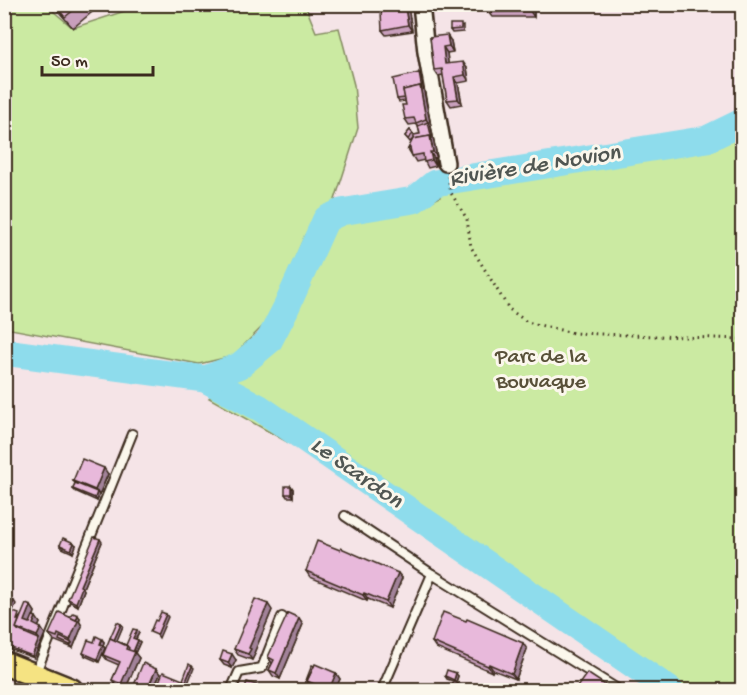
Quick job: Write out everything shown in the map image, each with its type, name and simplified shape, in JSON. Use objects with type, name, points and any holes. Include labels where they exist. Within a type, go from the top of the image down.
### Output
[{"type":"main road","points":[[4,663],[34,684]]},
{"type":"main road","points":[[4,676],[71,690]]},
{"type":"street","points":[[421,4],[426,52],[447,168]]},
{"type":"lane","points":[[34,684],[132,434]]},
{"type":"lane","points":[[345,516],[432,574],[619,690]]},
{"type":"lane","points":[[382,690],[432,574]]},
{"type":"lane","points":[[231,690],[239,672],[262,668],[282,617]]},
{"type":"path","points":[[447,168],[451,194],[467,219],[471,247],[509,309],[527,322],[573,333],[742,339]]},
{"type":"green space","points":[[4,5],[46,5],[73,28],[143,5],[305,5],[316,32],[339,28],[354,85],[358,128],[333,206],[305,235],[268,321],[233,356],[199,364],[5,328]]},
{"type":"green space","name":"Parc de la Bouvaque","points":[[742,113],[742,690],[655,690],[305,452],[209,398],[275,346],[339,221],[416,209],[440,197],[440,177],[705,132]]},
{"type":"building","points":[[54,4],[81,4],[65,17]]},
{"type":"building","points":[[407,4],[407,10],[405,8],[382,12],[381,6]]},
{"type":"building","points":[[488,4],[530,4],[530,11],[488,12]]},
{"type":"building","points":[[405,8],[408,25],[382,30],[381,12]]},
{"type":"building","points":[[450,24],[461,24],[461,29],[450,30]]},
{"type":"building","points":[[447,35],[449,46],[443,47],[445,64],[463,62],[465,75],[454,77],[458,99],[447,100],[442,69],[434,70],[430,37]]},
{"type":"building","points":[[419,73],[422,89],[420,86],[403,90],[405,98],[397,99],[393,79]]},
{"type":"building","points":[[420,86],[426,119],[416,123],[414,118],[405,119],[402,105],[406,105],[403,90]]},
{"type":"building","points":[[428,122],[432,139],[430,136],[414,139],[414,135],[420,134],[418,126]]},
{"type":"building","points":[[410,130],[413,134],[408,139],[405,136]]},
{"type":"building","points":[[430,136],[432,160],[424,162],[423,154],[412,156],[410,148],[408,149],[413,139]]},
{"type":"building","points":[[82,459],[104,468],[95,490],[73,481]]},
{"type":"building","points":[[75,483],[97,492],[95,498],[73,489]]},
{"type":"building","points":[[285,486],[291,486],[291,494],[285,494]]},
{"type":"building","points":[[94,537],[100,539],[80,586],[82,587],[76,603],[68,599]]},
{"type":"building","points":[[63,538],[74,543],[71,550],[60,545]]},
{"type":"building","points":[[317,541],[340,550],[341,548],[398,573],[386,602],[306,571]]},
{"type":"building","points":[[4,597],[14,601],[7,616],[4,615]]},
{"type":"building","points":[[255,599],[268,604],[248,654],[234,649]]},
{"type":"building","points":[[26,604],[31,606],[25,621],[30,623],[33,616],[36,617],[33,624],[41,628],[37,636],[16,628]]},
{"type":"building","points":[[13,612],[19,614],[16,628],[39,639],[32,656],[4,645],[4,633]]},
{"type":"building","points":[[59,612],[78,621],[70,640],[58,634],[57,637],[49,634]]},
{"type":"building","points":[[161,612],[166,614],[157,635],[150,632]]},
{"type":"building","points":[[443,612],[466,621],[467,619],[523,643],[512,674],[432,642]]},
{"type":"building","points":[[73,613],[78,615],[76,620],[70,617]]},
{"type":"building","points":[[288,613],[299,618],[276,673],[269,670],[274,660],[268,657]]},
{"type":"building","points":[[117,622],[121,624],[114,640],[110,638]]},
{"type":"building","points":[[133,629],[137,630],[133,638],[138,640],[133,652],[128,650],[126,645]]},
{"type":"building","points":[[96,636],[102,639],[100,644],[103,645],[97,659],[83,653],[88,640],[94,642]]},
{"type":"building","points":[[60,637],[72,643],[70,645],[59,640]]},
{"type":"building","points":[[110,638],[135,652],[121,684],[112,680],[120,662],[103,655]]},
{"type":"building","points":[[223,651],[232,654],[228,663],[220,660]]},
{"type":"building","points":[[143,663],[156,669],[147,690],[134,685]]},
{"type":"building","points":[[189,664],[192,666],[186,681],[183,680]]},
{"type":"building","points":[[315,664],[336,673],[329,690],[323,690],[324,688],[307,681]]},
{"type":"building","points":[[312,665],[314,666],[307,681],[309,684],[305,683]]},
{"type":"building","points":[[447,670],[456,673],[454,680],[445,676]]},
{"type":"building","points":[[163,672],[195,685],[193,690],[156,689]]},
{"type":"building","points":[[587,673],[613,690],[582,690],[577,687]]},
{"type":"building","points":[[247,682],[260,686],[258,690],[244,690]]},
{"type":"building","points":[[453,682],[474,690],[450,688]]},
{"type":"waterway","name":"Rivière de Novion","points":[[205,379],[239,366],[269,341],[326,219],[341,212],[414,200],[435,183],[707,139],[742,122]]},
{"type":"waterway","name":"Le Scardon","points":[[4,352],[205,379],[260,408],[670,690]]}]
